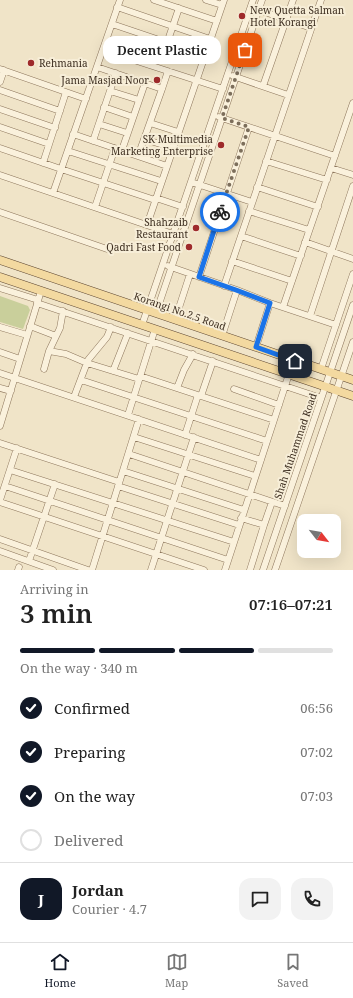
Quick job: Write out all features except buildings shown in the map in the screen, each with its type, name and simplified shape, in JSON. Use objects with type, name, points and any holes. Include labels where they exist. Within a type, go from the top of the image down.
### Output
[{"type":"main road","name":"Korangi No.2.5 Road","points":[[0,260],[353,380]]},
{"type":"main road","points":[[0,277],[353,396]]},
{"type":"street","points":[[53,193],[120,0]]},
{"type":"street","points":[[154,0],[217,21]]},
{"type":"street","points":[[147,225],[223,3],[206,0]]},
{"type":"street","points":[[142,325],[253,0]]},
{"type":"street","points":[[156,313],[262,0]]},
{"type":"street","points":[[263,86],[293,0]]},
{"type":"street","points":[[224,286],[320,0]]},
{"type":"street","points":[[117,7],[210,39]]},
{"type":"street","points":[[167,43],[179,8]]},
{"type":"street","points":[[251,8],[311,28]]},
{"type":"street","points":[[112,24],[204,55]]},
{"type":"street","points":[[103,50],[223,89]]},
{"type":"street","points":[[97,67],[162,89]]},
{"type":"street","points":[[0,82],[2,69],[86,99]]},
{"type":"street","points":[[138,156],[168,71]]},
{"type":"street","points":[[93,141],[116,73]]},
{"type":"street","points":[[228,74],[288,95]]},
{"type":"street","points":[[122,150],[145,83]]},
{"type":"street","points":[[0,90],[60,111]]},
{"type":"street","points":[[110,91],[139,100]]},
{"type":"street","points":[[43,163],[66,92]]},
{"type":"street","points":[[283,307],[353,104]]},
{"type":"street","points":[[104,107],[133,117]]},
{"type":"street","points":[[0,109],[55,128]]},
{"type":"street","points":[[214,115],[335,156]]},
{"type":"street","points":[[150,123],[178,132]]},
{"type":"street","points":[[98,124],[128,133]]},
{"type":"street","points":[[199,277],[249,127]]},
{"type":"street","points":[[0,128],[49,144]]},
{"type":"street","points":[[74,134],[167,166]]},
{"type":"street","points":[[144,139],[173,148]]},
{"type":"street","points":[[0,148],[103,183],[183,207]]},
{"type":"street","points":[[95,207],[115,148]]},
{"type":"street","points":[[68,151],[162,181]]},
{"type":"street","points":[[266,161],[327,180]]},
{"type":"street","points":[[331,168],[353,176]]},
{"type":"street","points":[[0,175],[173,234]]},
{"type":"street","points":[[191,182],[252,202]]},
{"type":"street","points":[[310,316],[353,186]]},
{"type":"street","points":[[257,187],[318,207]]},
{"type":"street","points":[[249,211],[309,230]]},
{"type":"street","points":[[0,212],[107,249]]},
{"type":"street","points":[[241,236],[301,256]]},
{"type":"street","points":[[305,242],[353,259]]},
{"type":"street","points":[[232,261],[292,281]]},
{"type":"street","points":[[163,265],[336,325]]},
{"type":"street","points":[[176,320],[190,274]]},
{"type":"street","points":[[321,370],[353,274]]},
{"type":"street","points":[[0,288],[63,311],[321,398]]},
{"type":"street","points":[[222,336],[236,290]]},
{"type":"street","points":[[0,425],[3,408],[11,391],[41,291]]},
{"type":"street","points":[[256,347],[270,303]]},
{"type":"street","name":"Shah Muhammad Road","points":[[263,570],[353,305]]},
{"type":"street","points":[[44,369],[49,351],[60,328],[63,311]]},
{"type":"street","points":[[30,326],[56,336]]},
{"type":"street","points":[[0,327],[27,335]]},
{"type":"street","points":[[74,398],[90,357],[107,337],[111,327]]},
{"type":"street","points":[[128,415],[155,329]]},
{"type":"street","points":[[113,370],[128,333]]},
{"type":"street","name":"Shah Muhammad Road","points":[[276,570],[353,342]]},
{"type":"street","points":[[49,351],[66,354],[87,363],[177,388],[274,420]]},
{"type":"street","points":[[0,352],[20,359]]},
{"type":"street","points":[[177,388],[184,370],[193,354]]},
{"type":"street","points":[[185,434],[212,361]]},
{"type":"street","points":[[0,373],[261,460]]},
{"type":"street","points":[[224,570],[289,374]]},
{"type":"street","points":[[81,380],[267,441]]},
{"type":"street","points":[[0,388],[11,391]]},
{"type":"street","points":[[234,389],[279,405]]},
{"type":"street","points":[[92,570],[139,419]]},
{"type":"street","points":[[134,437],[255,476]]},
{"type":"street","points":[[151,570],[194,438]]},
{"type":"street","points":[[0,443],[172,504],[239,525]]},
{"type":"street","points":[[17,448],[0,501],[204,570]]},
{"type":"street","points":[[129,454],[285,506]]},
{"type":"street","points":[[10,470],[234,542]]},
{"type":"street","points":[[123,471],[244,510]]},
{"type":"street","points":[[29,561],[55,484]]},
{"type":"street","points":[[5,486],[228,560]]},
{"type":"street","points":[[250,570],[272,502]]},
{"type":"street","points":[[241,518],[264,525]]},
{"type":"street","points":[[0,539],[88,570]]},
{"type":"street","points":[[0,551],[53,570]]},
{"type":"green space","points":[[0,296],[28,306],[30,310],[23,329],[0,322]]},
{"type":"way so far","points":[[220,212],[249,127],[222,118],[245,50]]},
{"type":"place","name":"New Quetta Salman Hotel Korangi","points":[[242,16]]},
{"type":"place","name":"Decent Plastic","points":[[245,50]]},
{"type":"place","name":"Rehmania","points":[[31,63]]},
{"type":"place","name":"Jama Masjad Noor","points":[[157,80]]},
{"type":"place","name":"SK Multimedia Marketing Enterprise","points":[[221,145]]},
{"type":"place","name":"Shahzaib Restaurant","points":[[196,228]]},
{"type":"place","name":"Qadri Fast Food","points":[[189,247]]},
{"type":"route","points":[[220,212],[199,277],[270,303],[256,347],[295,361]]}]
